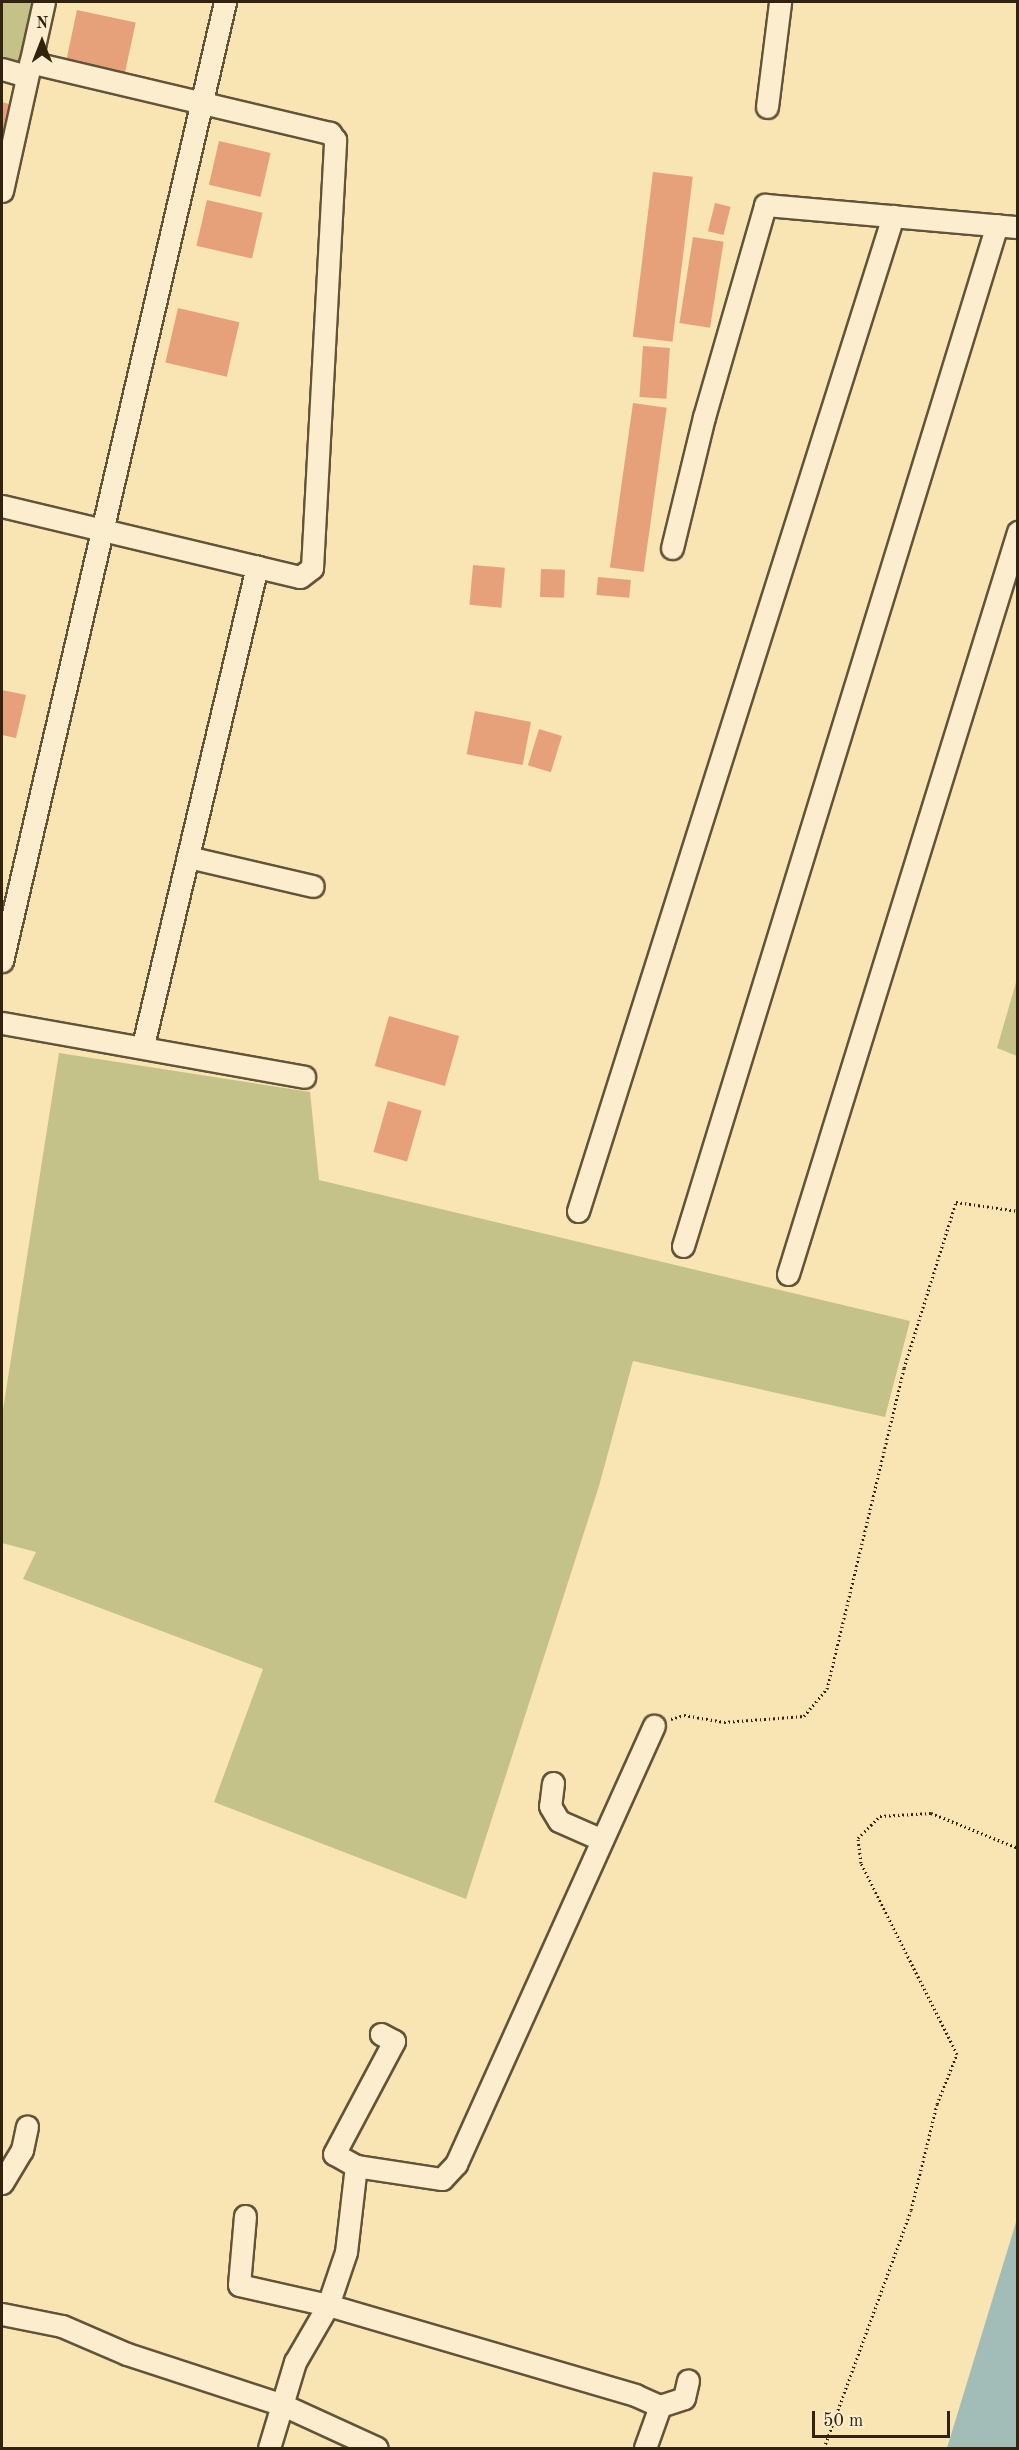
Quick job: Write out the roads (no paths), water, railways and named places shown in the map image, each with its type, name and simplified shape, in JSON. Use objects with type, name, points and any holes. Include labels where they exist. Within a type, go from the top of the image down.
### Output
[{"type":"street","points":[[2,191],[44,2]]},
{"type":"street","points":[[2,961],[225,2]]},
{"type":"street","points":[[767,107],[780,2]]},
{"type":"street","points":[[2,69],[29,69],[201,103],[330,133],[335,140],[312,568],[300,577],[2,506]]},
{"type":"street","points":[[672,548],[704,417],[765,205],[1007,226],[683,1246]]},
{"type":"street","points":[[578,1211],[893,216]]},
{"type":"street","points":[[788,1274],[1017,532]]},
{"type":"street","points":[[143,1045],[257,566]]},
{"type":"street","points":[[188,857],[313,886]]},
{"type":"street","points":[[2,1023],[143,1045],[304,1077]]},
{"type":"street","points":[[381,2034],[394,2041],[334,2154],[356,2166],[442,2179],[456,2164],[654,1726]]},
{"type":"street","points":[[553,1783],[550,1806],[560,1821],[602,1840]]},
{"type":"street","points":[[2,2183],[22,2150],[27,2127]]},
{"type":"street","points":[[269,2448],[295,2362],[328,2305],[346,2252],[356,2166]]},
{"type":"street","points":[[245,2216],[239,2285],[328,2305],[481,2348],[660,2406],[684,2398],[688,2380]]},
{"type":"street","points":[[2,2314],[62,2326],[127,2354],[283,2405],[377,2448]]},
{"type":"street","points":[[645,2448],[660,2406]]},
{"type":"water","points":[[1017,2219],[1017,2448],[947,2448]]}]
